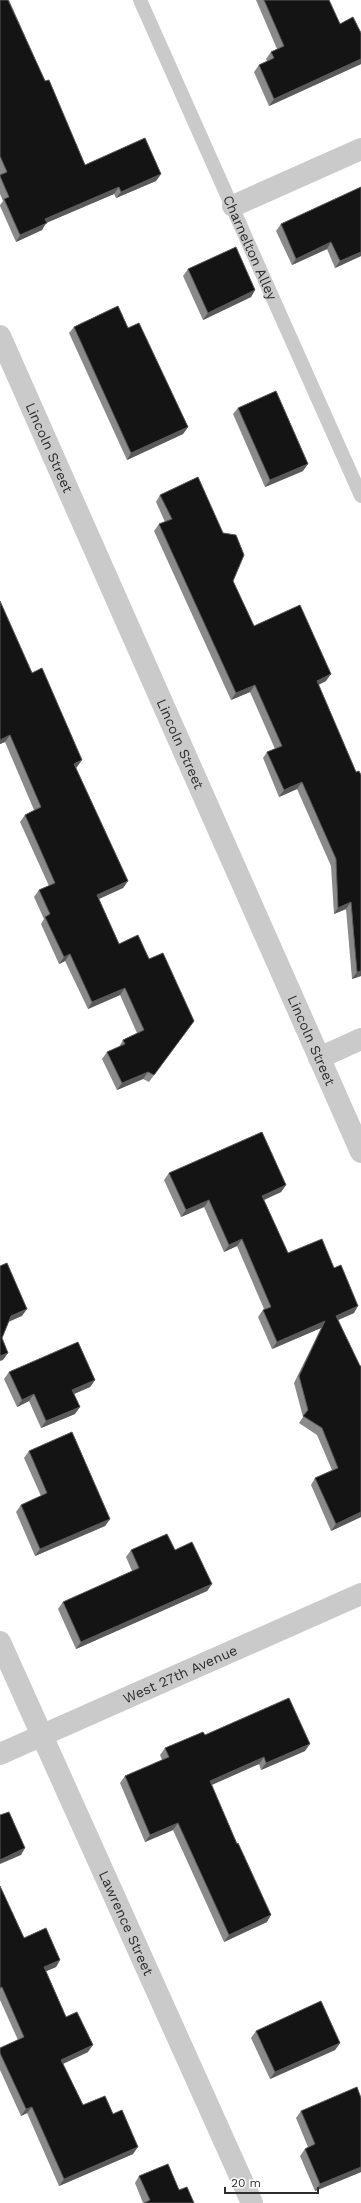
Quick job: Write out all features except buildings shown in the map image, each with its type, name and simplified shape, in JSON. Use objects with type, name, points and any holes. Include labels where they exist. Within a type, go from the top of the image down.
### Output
[{"type":"street","points":[[232,206],[361,149]]},
{"type":"street","name":"Lincoln Street","points":[[0,336],[361,1152]]},
{"type":"street","points":[[319,1058],[361,1039]]},
{"type":"street","name":"West 27th Avenue","points":[[0,1754],[361,1594]]},
{"type":"street","name":"Lawrence Street","points":[[0,1642],[252,2203]]},
{"type":"lane","name":"Charnelton Alley","points":[[140,0],[361,496]]}]
